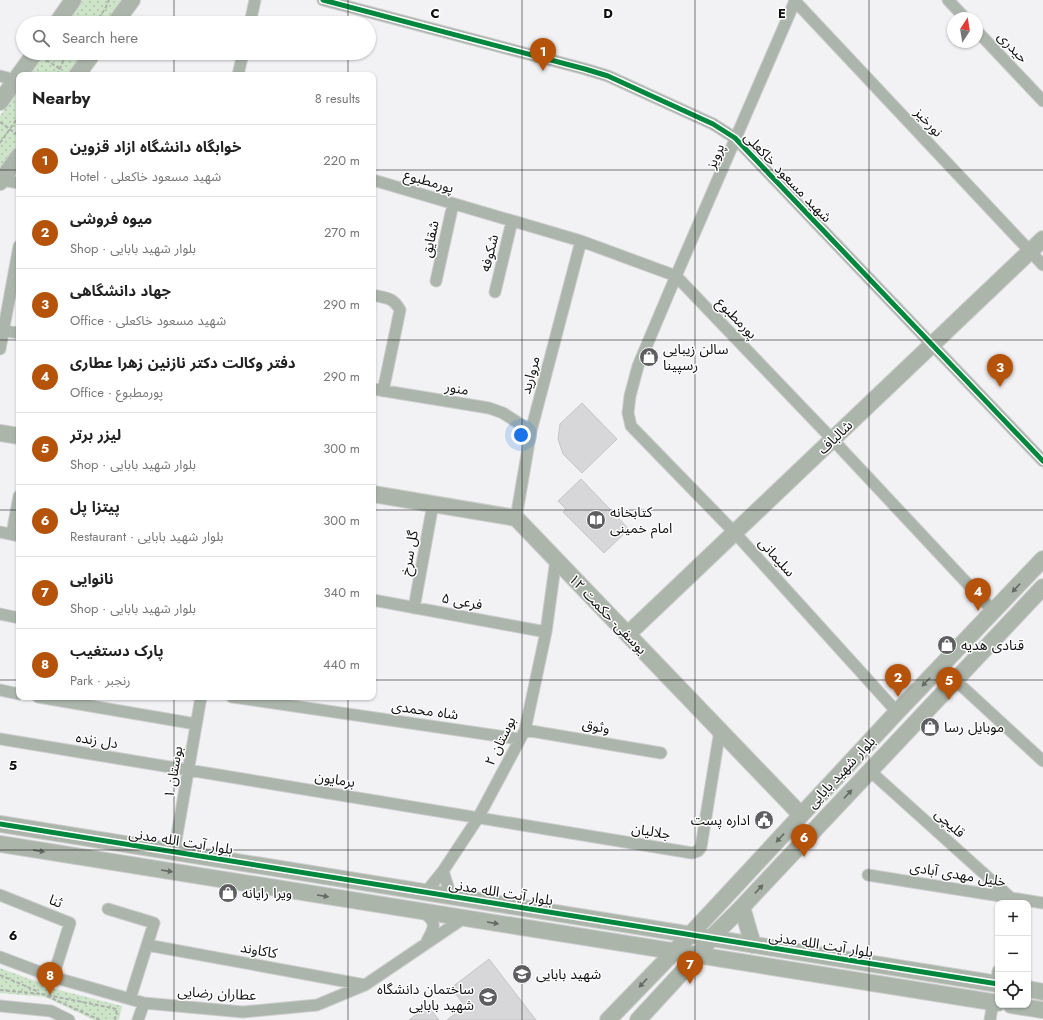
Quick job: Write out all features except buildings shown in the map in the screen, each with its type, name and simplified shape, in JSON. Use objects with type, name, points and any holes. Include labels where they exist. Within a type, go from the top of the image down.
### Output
[{"type":"street","points":[[62,16],[73,0]]},
{"type":"street","points":[[120,16],[132,0]]},
{"type":"street","points":[[252,16],[255,0]]},
{"type":"street","name":"شهید مسعود خاکعلی","points":[[323,0],[600,73],[713,124],[735,138],[931,346],[1043,462]]},
{"type":"street","name":"پرویز","points":[[631,426],[628,413],[630,396],[636,373],[794,0]]},
{"type":"street","name":"نورخیز","points":[[794,0],[1043,265]]},
{"type":"street","points":[[948,0],[959,12]]},
{"type":"street","name":"حیدری","points":[[983,37],[1043,101]]},
{"type":"street","points":[[24,72],[37,60]]},
{"type":"street","points":[[79,72],[88,60]]},
{"type":"street","points":[[239,72],[241,60]]},
{"type":"street","points":[[0,76],[16,77]]},
{"type":"street","points":[[0,102],[16,80]]},
{"type":"street","points":[[16,160],[1,181],[16,183]]},
{"type":"street","name":"پورمطبوع","points":[[376,181],[581,241],[676,276],[833,440],[994,612]]},
{"type":"street","name":"شقایق","points":[[436,281],[453,204]]},
{"type":"street","name":"شکوفه","points":[[495,292],[512,221]]},
{"type":"street","name":"شالباف","points":[[628,634],[1043,239]]},
{"type":"street","name":"مروارید","points":[[516,518],[531,431],[581,241]]},
{"type":"street","points":[[0,349],[1,330],[16,260]]},
{"type":"street","points":[[376,296],[390,298],[396,302],[400,310],[378,390]]},
{"type":"street","points":[[1,330],[16,332]]},
{"type":"street","name":"منور","points":[[378,390],[489,408],[502,413],[531,431]]},
{"type":"street","name":"سلیمانی","points":[[631,426],[735,533],[897,712]]},
{"type":"street","points":[[0,433],[16,436]]},
{"type":"street","points":[[376,494],[516,518]]},
{"type":"street","name":"گل سرخ","points":[[414,608],[433,504]]},
{"type":"street","name":"یوسفی- حکمت ۱۲","points":[[516,518],[801,815]]},
{"type":"street","points":[[0,532],[16,535]]},
{"type":"street","name":"بوستان ۲","points":[[426,892],[443,871],[478,818],[522,734],[546,632],[556,559]]},
{"type":"street","name":"بلوار شهید بابایی","points":[[608,1020],[674,952],[897,712],[1043,559]]},
{"type":"street","name":"بلوار شهید بابایی","points":[[638,1020],[698,955],[711,938],[742,908],[955,680],[1042,590]]},
{"type":"street","name":"فرعی ۵","points":[[376,601],[546,632]]},
{"type":"street","points":[[0,614],[16,617]]},
{"type":"street","points":[[955,680],[1043,761]]},
{"type":"street","points":[[0,690],[16,693]]},
{"type":"street","points":[[56,700],[196,724]]},
{"type":"street","name":"بوستان ۱","points":[[174,852],[200,700]]},
{"type":"street","name":"شاه محمدی","points":[[256,700],[522,734]]},
{"type":"street","name":"جلالیان","points":[[478,818],[692,853],[698,851],[701,847],[720,730]]},
{"type":"street","name":"وثوق","points":[[522,734],[661,753]]},
{"type":"street","name":"دل زنده","points":[[0,739],[188,770]]},
{"type":"street","name":"برمایون","points":[[188,770],[478,818]]},
{"type":"street","name":"قلیچی","points":[[870,771],[1010,900]]},
{"type":"street","name":"بلوار آیت الله مدنی","points":[[0,824],[689,935],[995,980]]},
{"type":"street","points":[[0,844],[995,1003],[990,1020]]},
{"type":"street","points":[[291,891],[295,871]]},
{"type":"street","points":[[443,871],[449,890],[453,896]]},
{"type":"street","name":"خلیل مهدی آبادی","points":[[868,875],[1010,900]]},
{"type":"street","name":"ثنا","points":[[0,895],[70,923],[53,977]]},
{"type":"street","name":"خلیل مهدی آبادی","points":[[1031,902],[1043,903]]},
{"type":"street","points":[[108,908],[154,924],[130,999]]},
{"type":"street","points":[[742,908],[753,945]]},
{"type":"street","points":[[423,912],[431,918],[434,923],[433,929],[426,943]]},
{"type":"street","name":"عطاران رضایی","points":[[0,957],[53,977],[144,1003],[243,1012],[317,1005],[365,985],[464,918]]},
{"type":"street","points":[[612,942],[617,936],[619,930],[616,923]]},
{"type":"street","name":"کاکاوند","points":[[147,945],[365,985]]},
{"type":"street","points":[[645,947],[653,957],[656,969]]},
{"type":"street","points":[[778,968],[776,962],[777,955],[781,949]]},
{"type":"street","points":[[1031,990],[1043,992]]},
{"type":"street","points":[[138,1020],[144,1003]]},
{"type":"street","points":[[0,1006],[51,1011],[69,1020]]},
{"type":"street","points":[[1030,1008],[1043,1010]]},
{"type":"path","points":[[100,16],[109,0]]},
{"type":"path","points":[[45,60],[60,70],[64,60]]},
{"type":"path","points":[[0,143],[16,120]]},
{"type":"path","points":[[0,122],[16,134]]},
{"type":"path","points":[[0,974],[100,1020]]},
{"type":"path","points":[[0,990],[42,994],[117,1009],[114,1020]]},
{"type":"green space","points":[[83,0],[123,0],[111,16],[71,16]]},
{"type":"green space","points":[[40,60],[80,60],[71,72],[31,72]]},
{"type":"green space","points":[[16,93],[16,149],[0,171],[0,116]]},
{"type":"green space","points":[[0,968],[59,990],[122,1006],[119,1020],[94,1020],[45,997],[0,993]]},
{"type":"cycle path","points":[[323,0],[608,76],[713,124],[735,138],[1043,461]]},
{"type":"cycle path","points":[[0,824],[995,984]]},
{"type":"place","name":"خوابگاه دانشگاه ازاد قزوین","points":[[543,71]]},
{"type":"place","name":"سالن زیبایی رسپینا","points":[[649,357]]},
{"type":"place","name":"جهاد دانشگاهی","points":[[1000,387]]},
{"type":"place","name":"کتابخانه امام خمینی","points":[[596,520]]},
{"type":"place","name":"دفتر وکالت دکتر نازنین زهرا عطاری","points":[[978,611]]},
{"type":"place","name":"قنادی هدیه","points":[[947,645]]},
{"type":"place","name":"میوه فروشی","points":[[898,697]]},
{"type":"place","name":"لیزر برتر","points":[[949,700]]},
{"type":"place","name":"موبایل رسا","points":[[930,727]]},
{"type":"place","name":"اداره پست","points":[[764,820]]},
{"type":"place","name":"پیتزا پل","points":[[804,857]]},
{"type":"place","name":"ویرا رایانه","points":[[228,893]]},
{"type":"place","name":"شهید بابایی","points":[[522,974]]},
{"type":"place","name":"نانوایی","points":[[690,984]]},
{"type":"place","name":"پارک دستغیب","points":[[50,995]]},
{"type":"place","name":"ساختمان دانشگاه شهید بابایی","points":[[488,997]]}]
